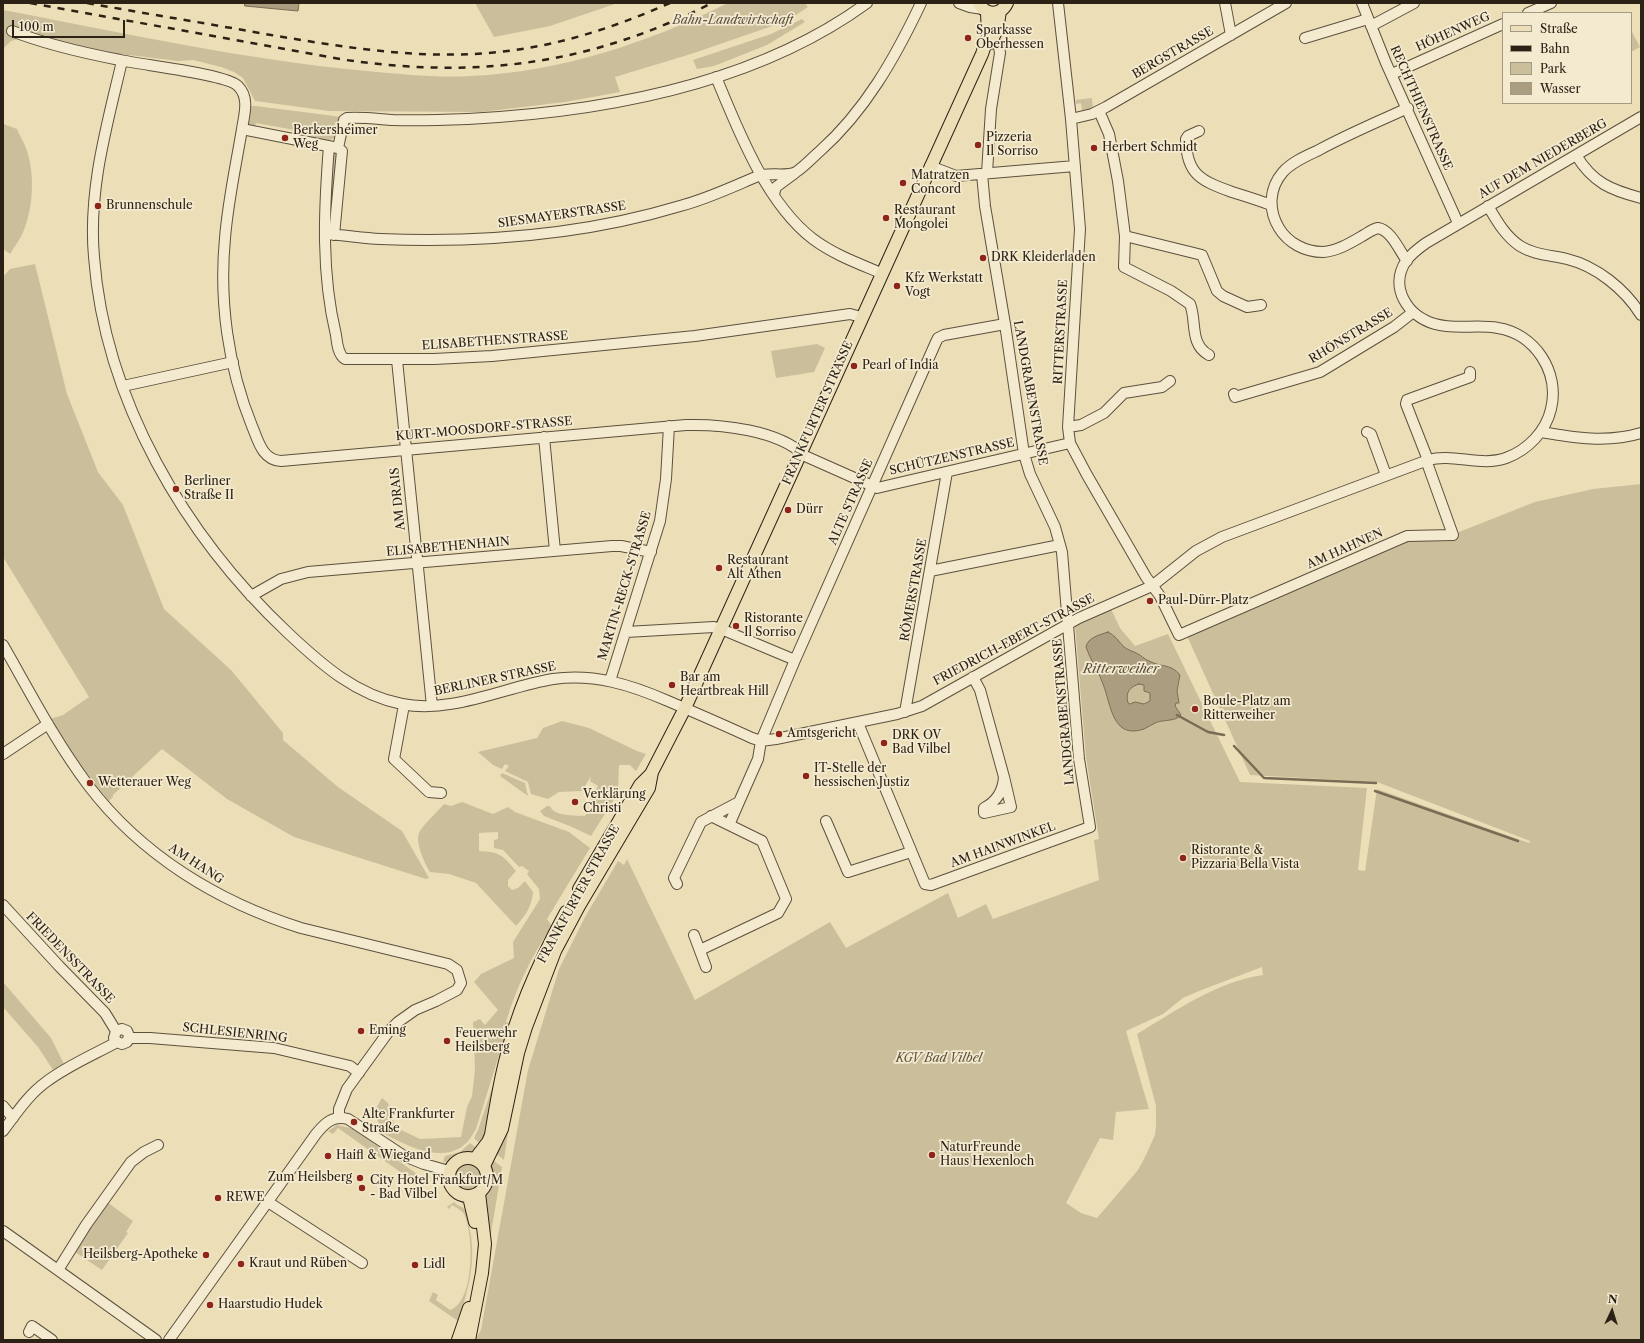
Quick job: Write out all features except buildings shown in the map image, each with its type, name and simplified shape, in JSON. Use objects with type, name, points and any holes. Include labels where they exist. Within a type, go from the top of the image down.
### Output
[{"type":"main road","name":"FRANKFURTER STRASSE","points":[[983,8],[996,13],[1004,7]]},
{"type":"main road","name":"FRANKFURTER STRASSE","points":[[982,54],[997,30],[1004,7]]},
{"type":"main road","name":"FRANKFURTER STRASSE","points":[[469,1340],[482,1273],[484,1244],[474,1195],[486,1183],[487,1177],[479,1162],[502,1129],[518,1053],[550,963],[579,906],[649,788],[652,772],[685,708],[800,451],[982,54],[988,36],[988,18],[983,8]]},
{"type":"main road","points":[[458,1340],[472,1297],[479,1257],[474,1212],[474,1195],[461,1195],[453,1190],[448,1178],[451,1166],[459,1159],[470,1158],[479,1162]]},
{"type":"street","points":[[12,31],[49,44],[122,61],[215,77],[234,82],[242,92],[245,102],[242,130],[333,147],[344,120],[352,118],[459,120],[541,113],[638,97],[716,77],[760,62],[801,44],[823,32],[867,3]]},
{"type":"street","points":[[774,194],[776,187],[830,142],[866,101],[889,63],[921,3]]},
{"type":"street","points":[[959,3],[970,7],[983,8]]},
{"type":"street","name":"RITTERSTRASSE","points":[[1058,3],[1071,119],[1080,229],[1068,427],[1070,443],[1152,586],[1160,596],[1179,635]]},
{"type":"street","points":[[1225,3],[1231,35]]},
{"type":"street","name":"BERGSTRASSE","points":[[1071,119],[1099,111],[1286,3]]},
{"type":"street","name":"RECHTHIENSTRASSE","points":[[1362,3],[1458,223]]},
{"type":"street","points":[[1305,38],[1370,23],[1414,3]]},
{"type":"street","points":[[1530,12],[1551,3]]},
{"type":"street","name":"HÖHENWEG","points":[[1392,74],[1502,24]]},
{"type":"street","name":"LANDGRABENSTRASSE","points":[[992,39],[999,47],[1000,53],[991,109],[984,174],[984,206],[1005,324],[1024,454],[1030,474],[1050,514],[1060,545],[1063,563],[1079,759],[1090,827]]},
{"type":"street","name":"BERLINER STRASSE","points":[[122,61],[99,162],[94,199],[93,241],[99,301],[109,342],[123,386],[146,442],[186,514],[214,553],[251,596],[301,646],[335,674],[355,687],[375,697],[404,705],[432,706],[461,702],[552,680],[580,678],[610,681],[643,690],[685,708]]},
{"type":"street","points":[[716,77],[734,120],[761,175],[797,224],[812,238],[838,254],[881,273]]},
{"type":"street","points":[[1407,260],[1387,232],[1378,228],[1339,248],[1328,251],[1318,252],[1303,248],[1291,242],[1280,231],[1270,205],[1273,191],[1277,182],[1284,172],[1294,163],[1347,134],[1408,108]]},
{"type":"street","points":[[1099,111],[1109,134],[1116,166],[1125,236],[1123,264],[1125,268],[1171,291],[1190,304],[1196,342],[1204,353],[1209,355]]},
{"type":"street","name":"AUF DEM NIEDERBERG","points":[[1458,223],[1641,117]]},
{"type":"street","name":"KURT-MOOSDORF-STRASSE","points":[[242,130],[227,215],[224,257],[225,309],[233,362],[249,418],[262,449],[270,458],[281,461],[670,426],[698,425],[735,428],[770,437],[800,451]]},
{"type":"street","points":[[1199,130],[1188,136],[1186,139],[1189,162],[1196,174],[1211,184],[1270,205]]},
{"type":"street","name":"ELISABETHENSTRASSE","points":[[333,147],[324,199],[329,235],[329,297],[341,356],[345,360],[456,359],[695,336],[850,314],[862,317]]},
{"type":"street","points":[[1576,155],[1589,173],[1604,185],[1617,191],[1641,198]]},
{"type":"street","points":[[930,166],[953,176],[1075,166]]},
{"type":"street","name":"SIESMAYERSTRASSE","points":[[329,235],[380,239],[457,239],[526,235],[588,227],[635,218],[682,206],[761,175],[795,172]]},
{"type":"street","points":[[1488,206],[1505,232],[1520,246],[1539,254],[1572,261],[1590,268],[1617,287],[1641,315]]},
{"type":"street","name":"FRIEDRICH-EBERT-STRASSE","points":[[685,708],[752,738],[762,740],[776,740],[905,712],[922,706],[1079,618],[1152,586],[1196,551],[1215,540],[1427,460],[1445,458],[1479,461],[1503,459],[1522,448],[1541,432],[1549,418],[1552,405],[1552,381],[1544,360],[1528,342],[1516,334],[1503,329],[1491,327],[1447,326],[1428,322],[1412,312],[1405,303],[1399,288],[1400,277],[1407,260],[1420,247],[1458,223]]},
{"type":"street","points":[[1125,236],[1202,255],[1215,287],[1223,296],[1247,307],[1261,305]]},
{"type":"street","name":"RHÖNSTRASSE","points":[[1234,394],[1235,397],[1320,372],[1394,327],[1412,312]]},
{"type":"street","name":"ALTE STRASSE","points":[[729,825],[758,759],[762,740],[795,660],[938,338],[944,335],[1005,324]]},
{"type":"street","name":"AM DRAIS","points":[[397,360],[432,706]]},
{"type":"street","points":[[123,386],[233,362]]},
{"type":"street","points":[[1427,460],[1406,404],[1406,400],[1470,377],[1470,372]]},
{"type":"street","points":[[1068,427],[1081,425],[1107,411],[1124,393],[1162,386],[1170,381]]},
{"type":"street","name":"MARTIN-RECK-STRASSE","points":[[610,681],[660,521],[664,495],[670,426]]},
{"type":"street","points":[[1367,432],[1371,434],[1386,475]]},
{"type":"street","points":[[1541,432],[1594,439],[1620,438],[1641,433]]},
{"type":"street","points":[[544,437],[555,551]]},
{"type":"street","name":"SCHÜTZENSTRASSE","points":[[872,487],[876,488],[1070,443]]},
{"type":"street","points":[[800,451],[805,456],[872,487]]},
{"type":"street","name":"AM HAHNEN","points":[[1179,635],[1407,536],[1453,535],[1427,460]]},
{"type":"street","name":"RÖMERSTRASSE","points":[[905,712],[947,472]]},
{"type":"street","points":[[930,571],[1060,545]]},
{"type":"street","name":"ELISABETHENHAIN","points":[[251,596],[272,584],[299,573],[617,546],[651,552]]},
{"type":"street","points":[[626,632],[709,627],[721,629],[795,660]]},
{"type":"street","name":"AM HANG","points":[[3,645],[48,724],[88,784],[104,804],[149,848],[188,876],[225,898],[279,921],[301,928],[448,964],[457,970],[461,983],[457,990],[415,1010],[398,1022],[358,1073]]},
{"type":"street","points":[[973,677],[980,690],[1004,777]]},
{"type":"street","points":[[404,705],[394,759],[429,792],[441,793]]},
{"type":"street","points":[[826,821],[848,872],[911,852],[858,722]]},
{"type":"street","points":[[3,754],[48,724]]},
{"type":"street","points":[[677,884],[674,878],[701,822],[739,802]]},
{"type":"street","points":[[700,950],[778,913],[786,899],[762,841],[711,816]]},
{"type":"street","name":"AM HAINWINKEL","points":[[911,852],[925,884],[931,885],[1090,827]]},
{"type":"street","name":"FRIEDENSSTRASSE","points":[[3,905],[105,1013],[116,1031]]},
{"type":"street","points":[[694,935],[706,966]]},
{"type":"street","name":"SCHLESIENRING","points":[[116,1031],[124,1029],[129,1034],[129,1038]]},
{"type":"street","points":[[116,1031],[114,1038],[117,1042]]},
{"type":"street","name":"SCHLESIENRING","points":[[129,1038],[150,1038],[274,1048],[350,1066],[358,1073]]},
{"type":"street","name":"SCHLESIENRING","points":[[3,1131],[30,1096],[49,1080],[117,1042],[124,1044],[129,1038]]},
{"type":"street","points":[[338,1117],[343,1097],[358,1073]]},
{"type":"street","points":[[3,1106],[13,1118]]},
{"type":"street","points":[[169,1340],[321,1127],[329,1120],[338,1117],[354,1122],[404,1156],[424,1164],[449,1171]]},
{"type":"street","points":[[58,1270],[86,1224],[131,1162],[158,1144]]},
{"type":"street","points":[[268,1202],[362,1263]]},
{"type":"street","points":[[3,1232],[156,1340]]},
{"type":"street","points":[[29,1332],[32,1326],[52,1340]]},
{"type":"green space","points":[[475,3],[618,3],[550,26],[494,37]]},
{"type":"green space","name":"Bahn-Landwirtschaft","points":[[728,3],[805,3],[808,7],[787,21],[691,54],[615,77],[620,92],[565,102],[481,112],[329,111],[255,101],[243,78],[234,72],[193,60],[178,61],[129,55],[115,56],[29,36],[11,41],[3,49],[3,10],[185,45],[276,60],[367,71],[445,76],[471,76],[537,69],[603,53],[667,31]]},
{"type":"green space","points":[[802,19],[805,22],[767,45],[714,66],[697,69],[693,60],[771,34]]},
{"type":"green space","points":[[1632,32],[1640,47],[1632,51]]},
{"type":"green space","points":[[1092,98],[1093,109],[1082,110],[1081,103],[1076,104],[1076,100]]},
{"type":"green space","points":[[248,106],[342,117],[335,138],[324,142],[310,141],[311,133],[256,123],[254,130],[247,126]]},
{"type":"green space","points":[[3,123],[17,129],[30,160],[32,180],[31,201],[27,221],[21,236],[10,254],[3,249]]},
{"type":"green space","points":[[332,151],[337,152],[331,225],[329,226]]},
{"type":"green space","points":[[35,264],[67,394],[98,472],[123,505],[164,609],[231,670],[283,733],[283,740],[338,787],[402,831],[429,878],[426,879],[294,837],[227,799],[162,749],[113,795],[109,801],[85,771],[57,730],[50,719],[63,715],[89,697],[3,557],[3,277],[10,269]]},
{"type":"green space","points":[[817,344],[825,348],[814,372],[776,378],[771,351]]},
{"type":"green space","name":"KGV Bad Vilbel","points":[[1641,484],[1641,1340],[475,1340],[481,1330],[528,1070],[559,969],[585,917],[618,861],[624,865],[627,859],[695,1000],[830,922],[846,948],[948,893],[958,918],[986,904],[993,919],[1099,880],[1094,840],[1099,839],[1086,757],[1075,625],[1111,609],[1120,628],[1135,646],[1168,634],[1240,782],[1367,788],[1358,870],[1365,871],[1377,789],[1529,843],[1530,841],[1377,782],[1250,775],[1187,636],[1413,537],[1459,537],[1459,532],[1535,502],[1593,489]],"holes":[[[1105,633],[1112,634],[1124,647],[1150,662],[1163,665],[1180,679],[1177,691],[1179,702],[1175,703],[1175,706],[1179,711],[1166,720],[1156,723],[1110,708],[1101,679],[1088,652],[1095,637]],[[1262,967],[1263,975],[1213,990],[1137,1034],[1156,1106],[1155,1135],[1138,1170],[1097,1218],[1081,1213],[1066,1203],[1100,1138],[1113,1140],[1116,1112],[1149,1109],[1126,1031],[1163,1014],[1183,998]]]},
{"type":"green space","points":[[1139,684],[1144,685],[1147,692],[1150,693],[1150,701],[1144,704],[1128,703],[1127,696],[1129,691]]},
{"type":"green space","points":[[562,721],[589,728],[646,754],[636,771],[630,765],[619,765],[618,793],[591,836],[544,816],[540,811],[547,806],[550,806],[552,810],[565,815],[585,816],[586,814],[590,813],[594,805],[591,798],[598,786],[590,781],[591,776],[582,791],[559,792],[548,799],[531,794],[528,782],[505,771],[509,766],[505,764],[502,769],[493,765],[478,752],[537,738],[543,728]]},
{"type":"green space","points":[[502,773],[525,783],[528,796],[500,776]]},
{"type":"green space","points":[[462,802],[493,814],[508,807],[515,812],[569,832],[590,848],[547,919],[552,926],[531,960],[520,984],[506,1022],[509,1023],[476,1129],[468,1142],[463,1146],[451,1152],[441,1153],[420,1150],[383,1133],[374,1112],[382,1098],[388,1103],[395,1127],[420,1139],[461,1137],[467,1107],[472,1096],[475,1069],[473,1022],[480,1019],[485,1025],[498,1010],[474,982],[481,974],[514,958],[513,942],[540,899],[539,889],[527,874],[529,871],[522,866],[519,867],[503,850],[494,848],[494,840],[498,839],[498,832],[479,833],[479,851],[492,852],[500,855],[512,866],[516,871],[508,880],[508,886],[512,890],[518,888],[525,881],[533,892],[528,910],[516,926],[476,883],[449,874],[430,872],[419,848],[419,833],[444,804],[451,806]]},
{"type":"green space","points":[[3,982],[51,1038],[64,1064],[53,1070],[38,1047],[3,1007]]},
{"type":"green space","points":[[500,1064],[483,1142],[479,1143],[474,1138]]},
{"type":"green space","points":[[337,1125],[354,1129],[417,1174],[413,1181],[338,1128],[333,1134],[328,1131]]},
{"type":"green space","points":[[507,1125],[509,1125],[504,1160],[494,1152]]},
{"type":"green space","points":[[470,1143],[479,1150],[464,1154],[450,1161],[443,1162],[445,1156],[460,1152]]},
{"type":"green space","points":[[490,1158],[502,1167],[487,1257],[483,1194],[490,1182]]},
{"type":"green space","points":[[468,1162],[479,1166],[483,1177],[479,1188],[468,1192],[457,1188],[453,1177],[457,1166]]},
{"type":"green space","points":[[107,1202],[133,1221],[126,1232],[128,1233],[102,1270],[75,1252]]},
{"type":"green space","points":[[454,1202],[463,1208],[467,1213],[472,1250],[471,1274],[458,1321],[429,1301],[433,1292],[438,1295],[436,1300],[450,1310],[458,1304],[464,1294],[468,1281],[471,1251],[470,1236],[462,1211],[452,1205],[449,1209],[447,1207]]},
{"type":"water","points":[[245,3],[299,3],[298,11],[245,6]]},
{"type":"water","name":"Ritterweiher","points":[[1108,632],[1128,650],[1153,663],[1170,667],[1177,671],[1180,675],[1177,691],[1179,703],[1176,703],[1175,706],[1181,715],[1179,717],[1173,720],[1158,722],[1144,729],[1133,731],[1125,729],[1119,725],[1114,718],[1101,679],[1086,647],[1089,641],[1098,635]],"holes":[[[1139,684],[1144,685],[1144,691],[1150,693],[1150,701],[1144,704],[1135,702],[1130,704],[1128,703],[1127,696],[1129,690]]]},
{"type":"waterway","points":[[1177,715],[1208,732],[1224,735]]},
{"type":"waterway","points":[[1234,746],[1264,778],[1376,783]]},
{"type":"waterway","points":[[1375,791],[1518,841]]},
{"type":"railway","points":[[30,3],[346,60],[396,66],[443,68],[534,62],[579,53],[623,40],[667,24],[712,3]]},
{"type":"railway","points":[[87,3],[352,48],[433,54],[488,53],[535,47],[603,29],[670,3]]},
{"type":"place","name":"Sparkasse Oberhessen","points":[[968,38]]},
{"type":"place","name":"Berkersheimer Weg","points":[[285,138]]},
{"type":"place","name":"Pizzeria Il Sorriso","points":[[978,145]]},
{"type":"place","name":"Herbert Schmidt","points":[[1094,148]]},
{"type":"place","name":"Matratzen Concord","points":[[903,183]]},
{"type":"place","name":"Brunnenschule","points":[[98,206]]},
{"type":"place","name":"Restaurant Mongolei","points":[[886,218]]},
{"type":"place","name":"DRK Kleiderladen","points":[[983,258]]},
{"type":"place","name":"Kfz Werkstatt Vogt","points":[[897,286]]},
{"type":"place","name":"Pearl of India","points":[[854,366]]},
{"type":"place","name":"Berliner Straße II","points":[[176,489]]},
{"type":"place","name":"Dürr","points":[[788,510]]},
{"type":"place","name":"Restaurant Alt Athen","points":[[719,568]]},
{"type":"place","name":"Paul-Dürr-Platz","points":[[1150,601]]},
{"type":"place","name":"Ristorante Il Sorriso","points":[[736,626]]},
{"type":"place","name":"Bar am Heartbreak Hill","points":[[672,685]]},
{"type":"place","name":"Boule-Platz am Ritterweiher","points":[[1195,709]]},
{"type":"place","name":"Amtsgericht","points":[[779,734]]},
{"type":"place","name":"DRK OV Bad Vilbel","points":[[884,743]]},
{"type":"place","name":"IT-Stelle der hessischen Justiz","points":[[806,776]]},
{"type":"place","name":"Wetterauer Weg","points":[[90,783]]},
{"type":"place","name":"Verklärung Christi","points":[[575,802]]},
{"type":"place","name":"Ristorante & Pizzaria Bella Vista","points":[[1183,858]]},
{"type":"place","name":"Eming","points":[[361,1031]]},
{"type":"place","name":"Feuerwehr Heilsberg","points":[[447,1041]]},
{"type":"place","name":"Alte Frankfurter Straße","points":[[354,1122]]},
{"type":"place","name":"NaturFreunde Haus Hexenloch","points":[[932,1155]]},
{"type":"place","name":"Haifl & Wiegand","points":[[328,1156]]},
{"type":"place","name":"Zum Heilsberg","points":[[360,1178]]},
{"type":"place","name":"City Hotel Frankfurt/M - Bad Vilbel","points":[[362,1188]]},
{"type":"place","name":"REWE","points":[[218,1198]]},
{"type":"place","name":"Heilsberg-Apotheke","points":[[206,1255]]},
{"type":"place","name":"Kraut und Rüben","points":[[241,1264]]},
{"type":"place","name":"Lidl","points":[[415,1265]]},
{"type":"place","name":"Haarstudio Hudek","points":[[210,1305]]}]
